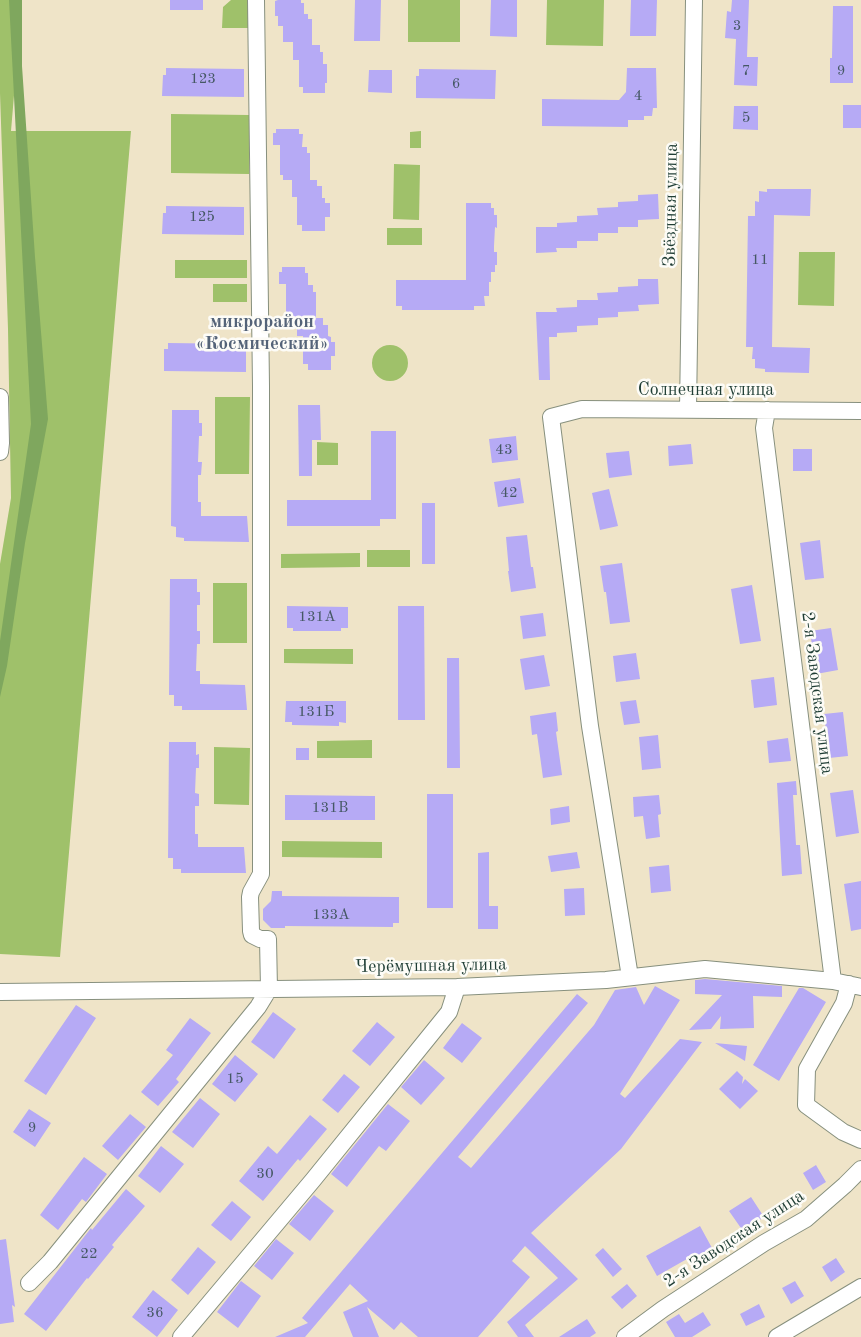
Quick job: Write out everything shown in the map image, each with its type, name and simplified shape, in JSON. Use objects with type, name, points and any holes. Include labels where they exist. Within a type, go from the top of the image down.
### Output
[{"type":"street","points":[[29,1283],[50,1262],[82,1224],[258,1007],[269,989],[268,939],[260,939],[252,935],[250,902],[251,892],[261,874],[262,386],[256,0]]},
{"type":"street","name":"Звёздная улица","points":[[688,410],[694,0]]},
{"type":"street","points":[[0,397],[2,443],[0,452]]},
{"type":"street","name":"Солнечная улица","points":[[630,977],[590,726],[551,417],[582,409],[861,411]]},
{"type":"street","name":"2-я Заводская улица","points":[[767,410],[764,428],[848,984]]},
{"type":"street","name":"Черёмушная улица","points":[[0,992],[457,987],[606,980],[705,969],[848,984]]},
{"type":"street","points":[[848,984],[844,1003],[807,1070],[806,1105],[843,1132],[861,1140]]},
{"type":"street","points":[[181,1337],[313,1180],[449,1012],[457,987]]},
{"type":"street","name":"2-я Заводская улица","points":[[625,1337],[663,1309],[764,1243],[806,1219],[845,1185],[861,1168]]},
{"type":"street","points":[[777,1337],[801,1331],[861,1287]]},
{"type":"green space","points":[[0,0],[22,0],[11,131],[131,131],[60,957],[0,954],[0,564],[11,498],[8,329],[0,93]]},
{"type":"green space","points":[[9,0],[22,0],[22,66],[48,419],[25,543],[7,666],[0,697],[0,641],[31,424]]},
{"type":"green space","points":[[231,0],[251,0],[251,28],[222,28],[223,7]]},
{"type":"green space","points":[[408,0],[460,0],[460,42],[408,42]]},
{"type":"green space","points":[[547,0],[604,0],[603,46],[546,45]]},
{"type":"green space","points":[[171,114],[249,115],[249,174],[171,173]]},
{"type":"green space","points":[[421,131],[421,148],[410,148],[410,132]]},
{"type":"green space","points":[[394,164],[420,165],[419,220],[393,219]]},
{"type":"green space","points":[[387,228],[422,228],[422,245],[387,245]]},
{"type":"green space","points":[[799,252],[835,252],[834,306],[798,305]]},
{"type":"green space","points":[[175,260],[247,260],[247,278],[175,278]]},
{"type":"green space","points":[[213,284],[247,284],[247,302],[213,302]]},
{"type":"green space","points":[[390,345],[403,350],[408,363],[403,376],[390,381],[377,376],[372,363],[377,350]]},
{"type":"green space","points":[[215,397],[250,397],[249,474],[215,474]]},
{"type":"green space","points":[[317,442],[338,443],[338,465],[317,465]]},
{"type":"green space","points":[[367,550],[410,550],[410,567],[367,567]]},
{"type":"green space","points":[[360,553],[360,567],[281,568],[281,554]]},
{"type":"green space","points":[[213,583],[247,583],[247,643],[213,643]]},
{"type":"green space","points":[[284,649],[353,649],[353,664],[284,663]]},
{"type":"green space","points":[[372,740],[372,758],[317,758],[317,741]]},
{"type":"green space","points":[[214,747],[250,748],[249,805],[214,804]]},
{"type":"green space","points":[[282,841],[382,842],[382,858],[282,857]]},
{"type":"building","points":[[170,0],[203,0],[203,10],[170,10]]},
{"type":"building","points":[[301,0],[301,3],[304,3],[304,14],[308,14],[308,19],[312,19],[312,45],[320,45],[320,52],[323,52],[323,64],[327,64],[325,93],[303,93],[303,87],[299,87],[299,60],[293,60],[293,42],[283,42],[283,26],[278,26],[278,16],[275,16],[275,1]]},
{"type":"building","points":[[355,0],[381,0],[380,41],[354,41]]},
{"type":"building","points":[[491,0],[517,0],[517,37],[490,36]]},
{"type":"building","points":[[631,0],[657,0],[656,36],[630,36]]},
{"type":"building","points":[[732,0],[749,0],[747,57],[758,57],[757,86],[734,85],[736,39],[725,38],[727,11],[731,12]]},
{"type":"building","points":[[833,6],[853,6],[853,83],[830,83]]},
{"type":"building","points":[[166,68],[244,69],[244,97],[162,96],[163,75],[166,75]]},
{"type":"building","points":[[627,68],[656,68],[657,108],[653,108],[652,116],[644,116],[644,120],[628,120],[628,127],[542,126],[542,99],[619,100],[626,92]]},
{"type":"building","points":[[419,69],[496,70],[495,99],[416,98],[416,76],[419,76]]},
{"type":"building","points":[[369,70],[392,70],[392,93],[368,92]]},
{"type":"building","points":[[843,105],[861,105],[861,128],[843,128]]},
{"type":"building","points":[[734,106],[758,106],[758,130],[733,129]]},
{"type":"building","points":[[276,129],[299,129],[299,134],[303,134],[302,147],[307,147],[307,153],[310,153],[310,180],[317,180],[317,186],[322,186],[322,198],[325,198],[325,203],[330,203],[330,217],[325,217],[325,231],[302,231],[302,225],[297,225],[297,197],[292,197],[292,180],[283,180],[283,175],[280,175],[280,145],[273,145],[273,133],[276,133]]},
{"type":"building","points":[[767,189],[811,189],[810,216],[774,215],[772,347],[810,348],[809,373],[765,372],[765,369],[755,368],[755,359],[752,359],[753,347],[746,347],[748,216],[755,216],[755,201],[759,202],[759,191],[767,192]]},
{"type":"building","points":[[658,194],[659,219],[638,220],[638,227],[618,227],[618,233],[598,233],[598,241],[577,241],[577,248],[556,248],[557,252],[536,253],[536,227],[557,227],[557,223],[577,222],[577,216],[598,215],[597,208],[618,207],[618,202],[638,201],[638,195]]},
{"type":"building","points":[[466,203],[491,203],[491,208],[494,208],[494,215],[497,215],[494,252],[497,252],[497,265],[495,265],[495,272],[491,272],[489,296],[484,296],[485,306],[474,306],[474,310],[402,310],[402,306],[396,306],[396,280],[466,280]]},
{"type":"building","points":[[166,206],[244,207],[244,235],[162,234],[163,213],[166,213]]},
{"type":"building","points":[[282,267],[305,267],[305,273],[308,273],[308,285],[313,285],[313,292],[316,292],[316,318],[323,318],[323,325],[328,325],[328,336],[331,337],[331,342],[335,342],[335,356],[331,356],[331,370],[308,370],[308,364],[303,364],[303,336],[297,336],[297,319],[288,319],[288,313],[286,313],[286,284],[279,284],[279,272],[282,272]]},
{"type":"building","points":[[638,279],[658,279],[659,304],[638,305],[639,311],[618,312],[618,317],[598,318],[598,325],[577,326],[577,332],[557,333],[557,337],[549,337],[550,380],[539,380],[536,312],[557,312],[556,308],[577,307],[577,300],[598,300],[597,293],[618,292],[618,287],[638,286]]},
{"type":"building","points":[[168,343],[246,344],[246,372],[164,371],[164,349],[168,349]]},
{"type":"building","points":[[298,405],[320,405],[321,440],[312,440],[312,476],[299,476]]},
{"type":"building","points":[[172,410],[199,410],[199,423],[202,423],[202,436],[199,436],[198,462],[202,462],[201,475],[198,475],[198,502],[201,502],[201,516],[247,516],[249,542],[184,541],[184,538],[176,537],[176,527],[171,526]]},
{"type":"building","points":[[371,431],[396,431],[396,519],[380,519],[380,526],[287,526],[287,500],[371,500]]},
{"type":"building","points":[[516,436],[518,460],[492,463],[489,439]]},
{"type":"building","points":[[691,444],[693,464],[669,466],[668,446]]},
{"type":"building","points":[[793,449],[812,449],[812,471],[793,471]]},
{"type":"building","points":[[629,451],[632,475],[609,478],[606,453]]},
{"type":"building","points":[[520,478],[524,503],[498,507],[494,482]]},
{"type":"building","points":[[609,489],[618,526],[600,530],[592,493]]},
{"type":"building","points":[[422,503],[435,503],[435,564],[422,564]]},
{"type":"building","points":[[527,535],[536,588],[511,592],[506,537]]},
{"type":"building","points":[[820,540],[824,578],[805,580],[800,543]]},
{"type":"building","points":[[622,563],[630,622],[610,624],[600,566]]},
{"type":"building","points":[[170,579],[197,579],[200,605],[197,605],[197,631],[200,631],[200,644],[197,644],[196,671],[200,671],[200,684],[245,685],[247,710],[182,710],[182,706],[174,706],[174,695],[169,695]]},
{"type":"building","points":[[752,585],[761,641],[740,644],[731,589]]},
{"type":"building","points":[[287,606],[348,607],[348,628],[341,628],[341,631],[293,631],[293,628],[287,628]]},
{"type":"building","points":[[398,606],[424,606],[425,720],[398,720]]},
{"type":"building","points":[[543,613],[546,636],[523,639],[520,616]]},
{"type":"building","points":[[831,628],[838,670],[816,674],[810,631]]},
{"type":"building","points":[[636,653],[640,679],[616,682],[613,656]]},
{"type":"building","points":[[544,655],[550,686],[525,690],[520,659]]},
{"type":"building","points":[[447,658],[459,658],[460,768],[447,768]]},
{"type":"building","points":[[774,677],[777,705],[754,708],[751,680]]},
{"type":"building","points":[[636,700],[640,723],[624,725],[620,702]]},
{"type":"building","points":[[286,701],[346,701],[346,723],[339,722],[339,726],[292,725],[292,722],[285,722]]},
{"type":"building","points":[[556,712],[558,731],[556,732],[562,775],[543,778],[537,734],[532,735],[530,716]]},
{"type":"building","points":[[843,712],[848,756],[829,758],[824,714]]},
{"type":"building","points":[[658,735],[661,768],[642,770],[639,737]]},
{"type":"building","points":[[788,738],[791,761],[769,763],[767,741]]},
{"type":"building","points":[[169,742],[196,742],[196,755],[199,754],[199,768],[196,768],[195,793],[199,794],[199,806],[195,806],[195,834],[198,834],[198,847],[244,847],[246,873],[181,873],[181,869],[173,869],[173,858],[168,858]]},
{"type":"building","points":[[296,748],[309,748],[309,760],[296,760]]},
{"type":"building","points":[[796,781],[797,795],[793,795],[796,845],[800,845],[802,874],[782,876],[777,783]]},
{"type":"building","points":[[853,790],[859,833],[836,837],[830,793]]},
{"type":"building","points":[[427,794],[453,794],[453,908],[427,908]]},
{"type":"building","points":[[285,795],[375,796],[375,820],[285,820]]},
{"type":"building","points":[[659,795],[661,814],[658,815],[660,837],[646,839],[643,816],[634,817],[633,797]]},
{"type":"building","points":[[569,806],[570,822],[551,825],[550,809]]},
{"type":"building","points":[[489,852],[489,906],[498,906],[498,929],[478,929],[478,853]]},
{"type":"building","points":[[577,852],[580,868],[551,872],[548,856]]},
{"type":"building","points":[[669,865],[671,891],[651,893],[649,867]]},
{"type":"building","points":[[861,881],[861,929],[851,931],[844,884]]},
{"type":"building","points":[[584,888],[585,915],[565,916],[564,889]]},
{"type":"building","points":[[272,891],[282,891],[282,896],[399,897],[399,923],[393,923],[393,927],[285,926],[285,928],[271,928],[263,920],[263,909],[271,901]]},
{"type":"building","points":[[705,979],[782,986],[782,997],[753,996],[754,1028],[720,1029],[721,1016],[711,1029],[689,1030],[722,995],[695,994],[695,980]]},
{"type":"building","points":[[655,986],[680,1000],[620,1094],[625,1098],[680,1039],[702,1042],[621,1149],[531,1233],[578,1279],[525,1325],[534,1337],[518,1337],[507,1322],[558,1278],[525,1246],[512,1261],[530,1277],[478,1337],[418,1337],[401,1322],[394,1330],[367,1307],[379,1337],[353,1337],[343,1312],[368,1301],[350,1284],[305,1337],[275,1337],[308,1323],[302,1318],[577,994],[588,1003],[458,1157],[471,1168],[594,1025],[615,990],[636,987],[644,1005]]},
{"type":"building","points":[[799,988],[803,988],[826,1002],[779,1081],[753,1065]]},
{"type":"building","points":[[76,1005],[96,1018],[46,1095],[24,1081]]},
{"type":"building","points":[[273,1012],[296,1029],[274,1059],[251,1042]]},
{"type":"building","points":[[190,1018],[211,1033],[176,1079],[179,1082],[158,1106],[141,1092],[173,1055],[166,1050]]},
{"type":"building","points":[[377,1022],[395,1037],[370,1066],[352,1051]]},
{"type":"building","points":[[462,1023],[482,1038],[462,1063],[443,1048]]},
{"type":"building","points":[[715,1043],[747,1046],[745,1061]]},
{"type":"building","points":[[235,1055],[258,1074],[235,1102],[212,1084]]},
{"type":"building","points":[[424,1060],[445,1078],[421,1105],[401,1087]]},
{"type":"building","points":[[737,1071],[743,1077],[742,1084],[745,1079],[758,1091],[740,1109],[719,1089]]},
{"type":"building","points":[[344,1074],[360,1087],[338,1113],[322,1100]]},
{"type":"building","points":[[200,1098],[220,1114],[193,1148],[172,1132]]},
{"type":"building","points":[[388,1104],[410,1121],[386,1151],[379,1146],[347,1187],[331,1174]]},
{"type":"building","points":[[29,1109],[51,1123],[35,1147],[13,1132]]},
{"type":"building","points":[[130,1114],[146,1127],[118,1160],[102,1146]]},
{"type":"building","points":[[310,1115],[327,1129],[300,1161],[298,1159],[263,1201],[239,1181],[268,1146],[277,1154]]},
{"type":"building","points":[[161,1146],[184,1164],[160,1193],[138,1176]]},
{"type":"building","points":[[84,1157],[107,1174],[86,1202],[82,1199],[58,1230],[40,1215]]},
{"type":"building","points":[[816,1165],[826,1182],[813,1190],[803,1173]]},
{"type":"building","points":[[126,1189],[145,1206],[112,1245],[114,1247],[46,1331],[24,1314],[91,1228],[92,1230]]},
{"type":"building","points":[[314,1195],[334,1211],[310,1241],[289,1224]]},
{"type":"building","points":[[751,1197],[764,1217],[743,1231],[729,1211]]},
{"type":"building","points":[[232,1201],[251,1217],[231,1241],[211,1225]]},
{"type":"building","points":[[700,1226],[712,1248],[695,1257],[694,1255],[657,1276],[646,1256]]},
{"type":"building","points":[[6,1239],[15,1307],[12,1305],[14,1322],[0,1324],[0,1240]]},
{"type":"building","points":[[276,1239],[294,1253],[272,1280],[254,1266]]},
{"type":"building","points":[[198,1247],[216,1262],[188,1295],[171,1280]]},
{"type":"building","points":[[603,1248],[622,1269],[613,1277],[595,1255]]},
{"type":"building","points":[[836,1258],[845,1272],[831,1282],[822,1267]]},
{"type":"building","points":[[241,1281],[261,1296],[238,1328],[217,1312]]},
{"type":"building","points":[[795,1281],[804,1296],[791,1304],[782,1288]]},
{"type":"building","points":[[627,1284],[637,1296],[622,1309],[611,1297]]},
{"type":"building","points":[[153,1290],[178,1310],[157,1337],[132,1317]]},
{"type":"building","points":[[759,1304],[765,1317],[746,1326],[740,1314]]},
{"type":"building","points":[[703,1312],[711,1325],[692,1337],[675,1337],[666,1322],[679,1314],[685,1323]]},
{"type":"building","points":[[587,1319],[596,1333],[590,1337],[559,1337]]},
{"type":"district","name":"микрорайон «Космический»","points":[[262,333]]}]
